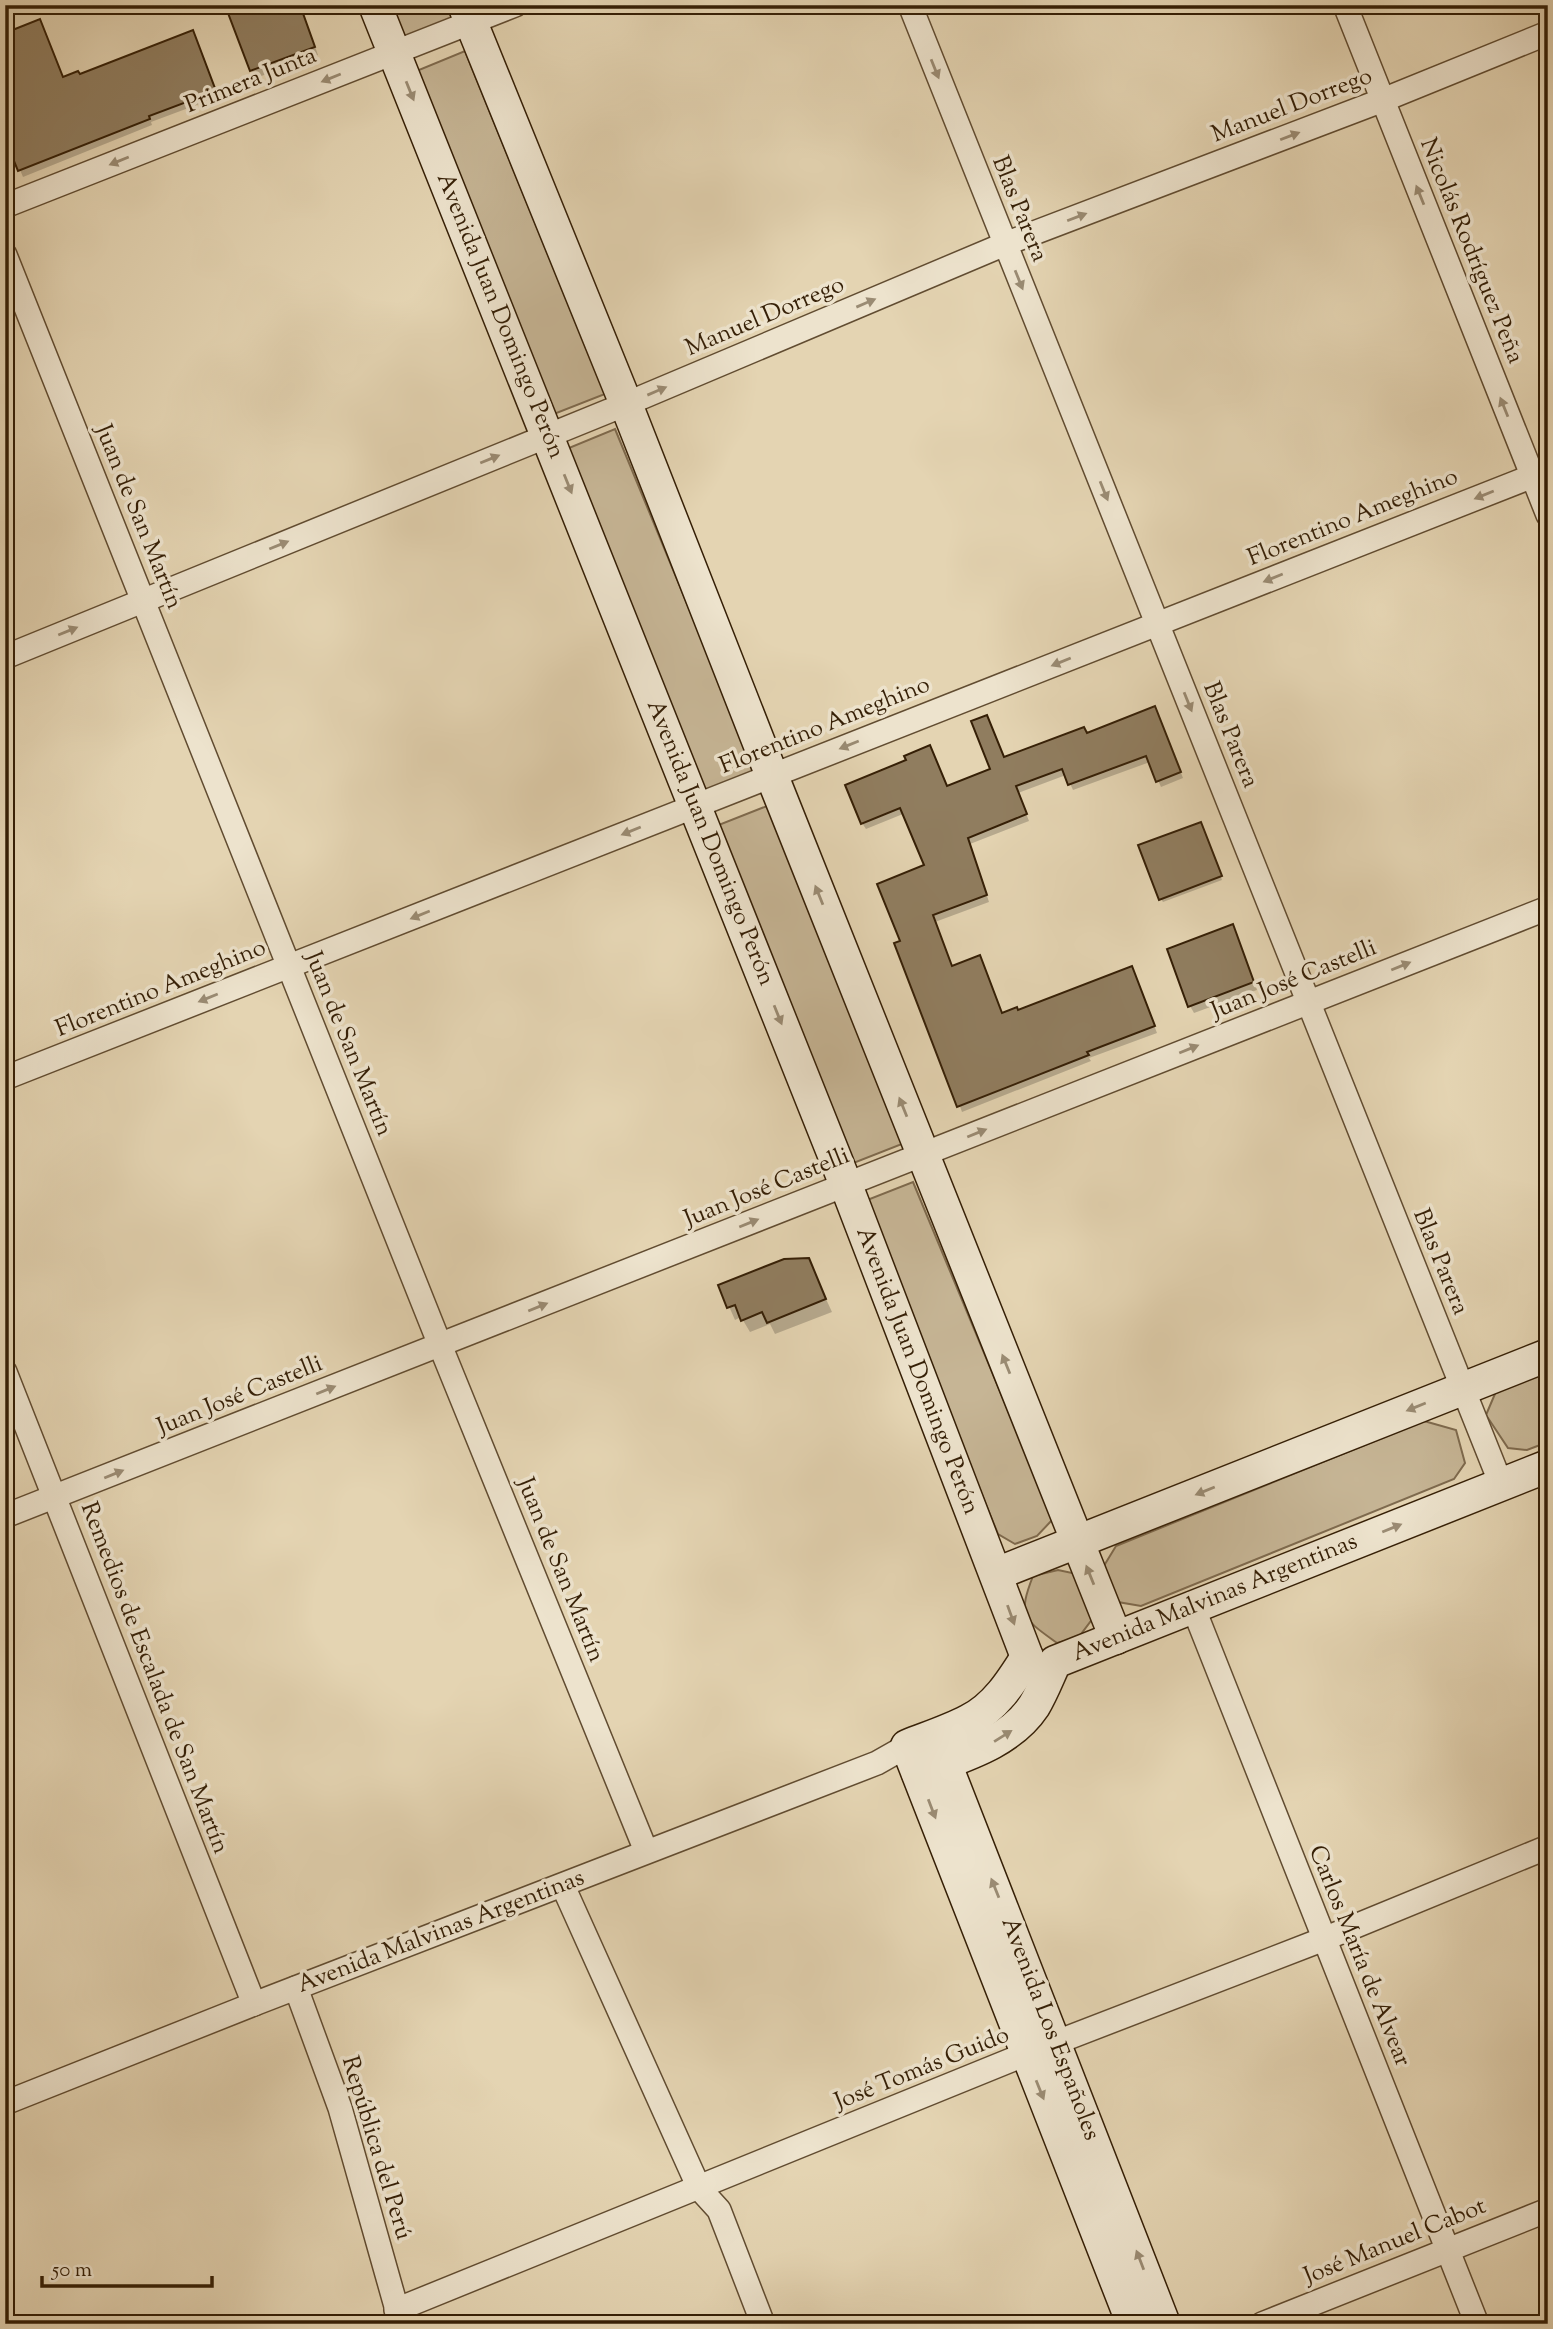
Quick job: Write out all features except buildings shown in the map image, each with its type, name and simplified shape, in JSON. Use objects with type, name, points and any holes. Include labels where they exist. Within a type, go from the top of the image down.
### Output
[{"type":"main road","name":"Avenida Juan Domingo Perón","points":[[375,5],[846,1185],[996,1574],[1041,1659]]},
{"type":"main road","points":[[468,14],[626,404],[1115,1638]]},
{"type":"main road","points":[[996,1574],[1548,1355]]},
{"type":"main road","name":"Avenida Malvinas Argentinas","points":[[926,1754],[992,1705],[1011,1683],[1041,1659],[1115,1638],[1548,1466]]},
{"type":"main road","name":"Avenida Los Españoles","points":[[926,1754],[1056,2043],[1164,2324]]},
{"type":"main road","name":"Avenida Los Españoles","points":[[926,1754],[1026,2054],[1133,2324]]},
{"type":"street","name":"Primera Junta","points":[[5,206],[394,53],[468,14],[515,5]]},
{"type":"street","name":"Blas Parera","points":[[910,5],[1501,1484]]},
{"type":"street","name":"Nicolás Rodríguez Peña","points":[[1346,5],[1383,100],[1540,473],[1548,516]]},
{"type":"street","name":"Manuel Dorrego","points":[[5,657],[626,404],[1005,244],[1383,100],[1548,33]]},
{"type":"street","name":"Juan de San Martín","points":[[5,255],[440,1345],[646,1851]]},
{"type":"street","name":"Florentino Ameghino","points":[[5,1078],[1540,473]]},
{"type":"street","name":"Juan José Castelli","points":[[5,1516],[1548,908]]},
{"type":"street","name":"Remedios de Escalada de San Martín","points":[[5,1372],[254,2004]]},
{"type":"street","name":"Carlos María de Alvear","points":[[1193,1607],[1477,2324]]},
{"type":"street","name":"Avenida Malvinas Argentinas","points":[[5,2103],[877,1763],[926,1754]]},
{"type":"street","name":"José Tomás Guido","points":[[398,2317],[699,2188],[1026,2054],[1324,1939],[1548,1847]]},
{"type":"street","points":[[563,1886],[699,2188],[719,2210],[763,2324]]},
{"type":"street","name":"República del Perú","points":[[296,1988],[340,2108],[398,2317]]},
{"type":"street","name":"José Manuel Cabot","points":[[1262,2324],[1548,2210]]},
{"type":"shaded area","points":[[391,5],[453,5],[459,20],[406,43]]},
{"type":"shaded area","points":[[465,51],[605,394],[554,414],[414,72]]},
{"type":"shaded area","points":[[615,429],[756,771],[704,792],[564,450]]},
{"type":"shaded area","points":[[767,806],[902,1144],[851,1164],[716,826]]},
{"type":"shaded area","points":[[913,1182],[1053,1519],[1037,1536],[1015,1544],[998,1534],[862,1202]]},
{"type":"shaded area","points":[[1548,1369],[1548,1442],[1527,1450],[1508,1448],[1486,1415],[1497,1389]]},
{"type":"shaded area","points":[[1424,1421],[1456,1430],[1465,1463],[1454,1479],[1141,1606],[1118,1602],[1102,1569],[1116,1546]]},
{"type":"shaded area","points":[[1058,1570],[1077,1574],[1093,1618],[1078,1638],[1057,1643],[1031,1622],[1025,1609],[1025,1600],[1033,1576]]}]
